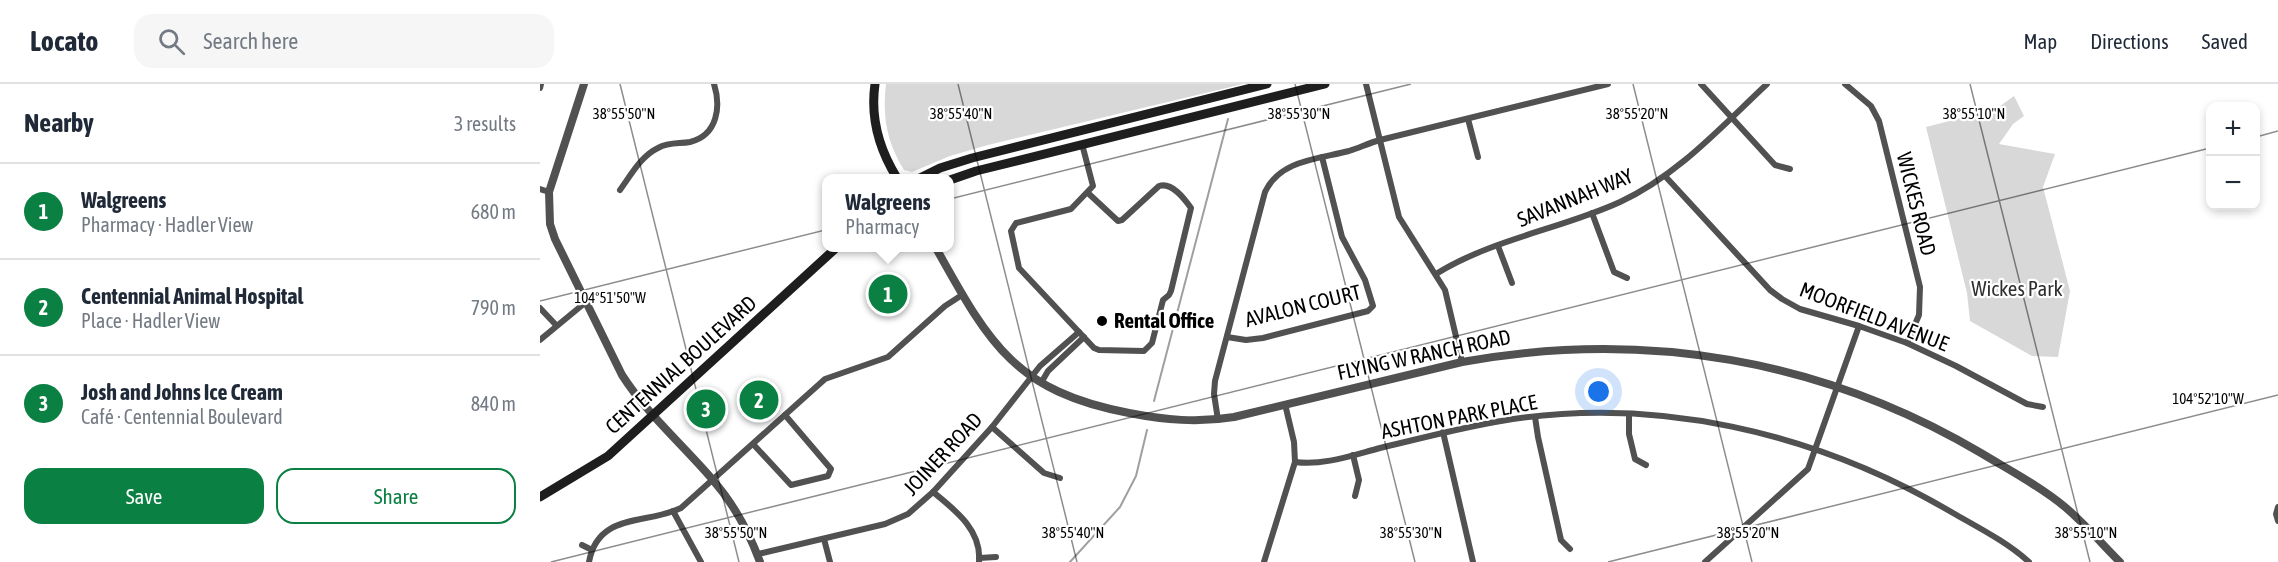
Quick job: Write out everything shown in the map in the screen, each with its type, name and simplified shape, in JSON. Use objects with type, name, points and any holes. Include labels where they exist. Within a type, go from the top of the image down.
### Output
[{"type":"main road","points":[[875,84],[873,111],[876,133],[895,174]]},
{"type":"main road","points":[[928,174],[972,158],[1267,84]]},
{"type":"main road","points":[[954,179],[976,171],[1325,84]]},
{"type":"main road","name":"CENTENNIAL BOULEVARD","points":[[540,497],[608,456],[832,252]]},
{"type":"street","points":[[584,84],[549,192],[550,224],[555,239],[634,395],[713,480],[742,522],[759,558]]},
{"type":"street","points":[[620,190],[652,152],[667,144],[694,141],[708,132],[717,116],[717,96],[714,84]]},
{"type":"street","points":[[1366,84],[1401,222],[1436,274],[1448,298],[1462,362]]},
{"type":"street","points":[[1218,420],[1214,388],[1227,337],[1268,184],[1285,168],[1380,140],[1608,84]]},
{"type":"street","points":[[1701,84],[1775,165],[1791,169]]},
{"type":"street","name":"SAVANNAH WAY","points":[[1436,274],[1463,258],[1592,213],[1634,195],[1665,176],[1767,84]]},
{"type":"street","name":"WICKES ROAD","points":[[1845,84],[1871,106],[1879,121],[1920,287],[1919,315],[1907,343]]},
{"type":"street","points":[[1468,119],[1478,157]]},
{"type":"street","points":[[1082,144],[1093,186],[1071,209],[1016,223],[1011,231],[1019,268],[1099,350],[1144,351],[1152,343],[1162,300],[1171,291],[1192,212],[1189,204],[1165,184],[1159,186],[1122,220],[1118,221],[1088,193]]},
{"type":"street","name":"AVALON COURT","points":[[1227,337],[1246,340],[1263,338],[1365,312],[1373,306],[1365,280],[1342,237],[1322,157]]},
{"type":"street","name":"MOORFIELD AVENUE","points":[[1665,176],[1775,295],[1800,309],[1907,343],[2027,404],[2043,407]]},
{"type":"street","points":[[540,189],[549,192]]},
{"type":"street","points":[[1592,213],[1614,272],[1627,278]]},
{"type":"street","points":[[1498,246],[1512,283]]},
{"type":"street","name":"FLYING W RANCH ROAD","points":[[938,252],[962,295],[991,339],[1032,378],[1082,402],[1108,409],[1191,422],[1218,420],[1462,362],[1526,352],[1628,349],[1736,360],[1838,387],[1902,412],[1951,435],[2064,506],[2120,562]]},
{"type":"street","points":[[589,562],[592,550],[602,535],[616,525],[673,511],[692,500],[825,379],[888,357],[945,306],[962,295]]},
{"type":"street","points":[[540,340],[586,302]]},
{"type":"street","points":[[540,308],[556,325]]},
{"type":"street","points":[[1705,562],[1803,476],[1808,469],[1859,326]]},
{"type":"street","points":[[1041,383],[1048,371],[1081,334]]},
{"type":"street","name":"JOINER ROAD","points":[[759,558],[824,538],[896,520],[908,514],[933,492],[992,427],[1040,366],[1081,334]]},
{"type":"street","points":[[1264,562],[1295,462],[1294,442],[1285,404]]},
{"type":"street","name":"ASHTON PARK PLACE","points":[[1295,462],[1312,464],[1443,432],[1535,417],[1603,413],[1713,422],[1817,448],[1862,465],[1911,488],[2012,548],[2029,562]]},
{"type":"street","points":[[1629,414],[1629,434],[1635,459],[1646,465]]},
{"type":"street","points":[[753,444],[791,485],[828,476],[831,470],[785,415]]},
{"type":"street","points":[[1535,417],[1561,540],[1570,549]]},
{"type":"street","points":[[992,427],[1044,473],[1060,478]]},
{"type":"street","points":[[1443,432],[1473,562]]},
{"type":"street","points":[[1353,455],[1359,480],[1355,496]]},
{"type":"street","points":[[933,492],[967,523],[978,545],[979,560],[996,557]]},
{"type":"street","points":[[2278,507],[2276,514],[2278,520]]},
{"type":"street","points":[[673,511],[701,562]]},
{"type":"street","points":[[824,538],[830,562]]},
{"type":"street","points":[[582,545],[592,550]]},
{"type":"green space","points":[[886,84],[1243,84],[988,145],[950,156],[912,172],[904,170],[893,150],[885,118]]},
{"type":"green space","name":"Wickes Park","points":[[2014,96],[2024,116],[2013,124],[1999,144],[2055,154],[2043,187],[2070,291],[2058,357],[2032,356],[1970,321],[1967,293],[1926,127],[1996,109]]},
{"type":"waterway","points":[[1154,401],[1228,119]]},
{"type":"waterway","points":[[1070,562],[1120,507],[1136,476],[1147,430]]},
{"type":"place","name":"Walgreens","points":[[888,294]]},
{"type":"place","name":"Rental Office","points":[[1102,321]]},
{"type":"place","name":"Centennial Animal Hospital","points":[[759,400]]},
{"type":"place","name":"Josh and Johns Ice Cream","points":[[706,409]]}]
